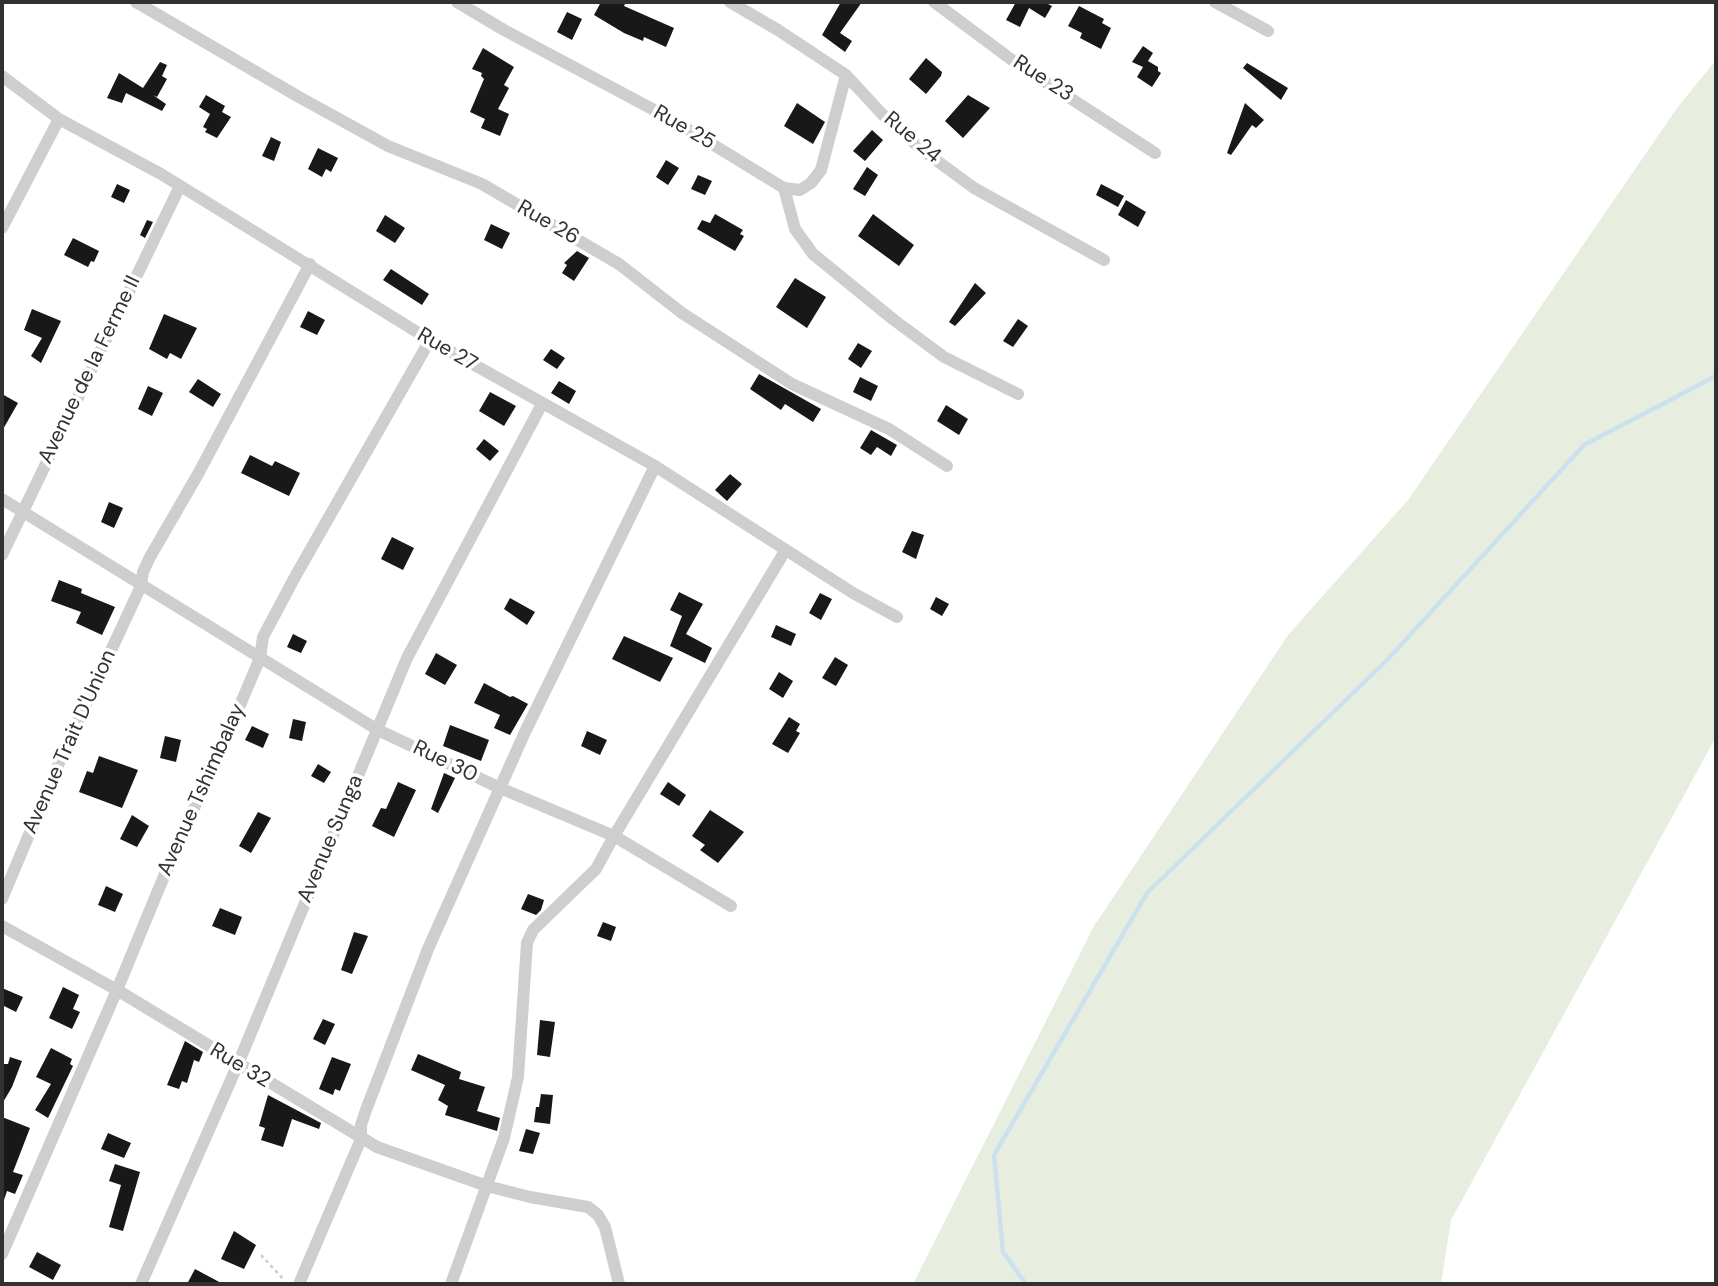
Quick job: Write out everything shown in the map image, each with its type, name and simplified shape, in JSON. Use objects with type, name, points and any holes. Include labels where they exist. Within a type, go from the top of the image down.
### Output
[{"type":"street","name":"Rue 26","points":[[136,2],[388,146],[482,184],[619,264],[682,313],[792,384],[889,429],[947,466]]},
{"type":"street","name":"Rue 25","points":[[457,2],[671,119],[784,188]]},
{"type":"street","name":"Rue 24","points":[[730,2],[846,75],[882,114],[921,149],[974,188],[1104,260]]},
{"type":"street","name":"Rue 23","points":[[934,2],[1016,63],[1155,152]]},
{"type":"street","points":[[1215,2],[1268,31]]},
{"type":"street","points":[[846,75],[821,170],[811,184],[800,190],[784,188],[795,229],[813,254],[944,357],[1018,394]]},
{"type":"street","name":"Rue 27","points":[[2,76],[59,119],[180,186],[310,264],[430,341],[655,466],[785,551],[897,617]]},
{"type":"street","points":[[2,228],[7,205],[59,119]]},
{"type":"street","name":"Avenue de la Ferme II","points":[[2,555],[180,186]]},
{"type":"street","name":"Avenue Trait D'Union","points":[[2,899],[62,756],[141,586],[143,572],[150,557],[198,474],[310,264]]},
{"type":"street","name":"Avenue Tshimbalay","points":[[2,1254],[181,835],[212,771],[260,658],[263,637],[272,617],[430,341]]},
{"type":"street","name":"Avenue Sunga","points":[[141,1284],[238,1064],[407,658],[542,404]]},
{"type":"street","points":[[299,1284],[361,1139],[361,1125],[366,1110],[423,961],[525,732],[655,466]]},
{"type":"street","name":"Rue 30","points":[[2,499],[378,730],[500,788],[614,836],[731,906]]},
{"type":"street","points":[[451,1284],[504,1138],[518,1077],[527,943],[533,930],[596,869],[785,551]]},
{"type":"street","name":"Rue 32","points":[[2,926],[117,990],[377,1147],[487,1186],[588,1208],[605,1227],[619,1284]]},
{"type":"path","points":[[261,1255],[288,1284]]},
{"type":"shaded area","points":[[1716,60],[1716,737],[1451,1220],[1441,1284],[913,1284],[1094,926],[1288,635],[1408,500],[1677,108]]},
{"type":"building","points":[[601,2],[626,2],[624,6],[674,28],[666,47],[644,37],[643,41],[624,33],[594,15]]},
{"type":"building","points":[[841,2],[862,2],[840,33],[852,41],[845,52],[822,35]]},
{"type":"building","points":[[1016,2],[1044,2],[1052,6],[1045,18],[1029,8],[1020,27],[1006,20]]},
{"type":"building","points":[[1079,6],[1104,19],[1102,23],[1111,28],[1101,49],[1080,38],[1082,33],[1068,26]]},
{"type":"building","points":[[567,12],[582,19],[572,40],[557,32]]},
{"type":"building","points":[[1143,46],[1153,53],[1148,61],[1158,67],[1161,73],[1152,87],[1137,77],[1143,67],[1132,62]]},
{"type":"building","points":[[483,48],[514,67],[504,85],[509,88],[498,109],[509,114],[500,136],[481,128],[485,119],[470,112],[484,79],[482,73],[472,69]]},
{"type":"building","points":[[926,58],[942,72],[926,94],[909,79]]},
{"type":"building","points":[[160,62],[167,65],[162,76],[167,79],[157,97],[153,95],[166,104],[162,111],[126,93],[122,103],[107,98],[119,73],[143,88]]},
{"type":"building","points":[[1247,63],[1288,88],[1281,100],[1243,68]]},
{"type":"building","points":[[206,95],[225,106],[222,112],[231,117],[217,138],[205,132],[207,129],[203,127],[210,114],[199,107]]},
{"type":"building","points":[[968,95],[990,108],[963,138],[945,121]]},
{"type":"building","points":[[797,103],[825,122],[813,144],[784,126]]},
{"type":"building","points":[[1245,103],[1264,120],[1256,128],[1252,125],[1231,155],[1227,153]]},
{"type":"building","points":[[872,130],[883,140],[865,161],[853,151]]},
{"type":"building","points":[[271,137],[281,142],[274,161],[262,156]]},
{"type":"building","points":[[318,148],[338,158],[331,172],[326,169],[322,177],[308,169]]},
{"type":"building","points":[[666,160],[679,168],[668,185],[656,177]]},
{"type":"building","points":[[867,167],[878,175],[865,196],[853,189]]},
{"type":"building","points":[[698,175],[712,181],[705,195],[691,189]]},
{"type":"building","points":[[117,184],[130,190],[124,203],[111,197]]},
{"type":"building","points":[[1101,184],[1124,196],[1118,207],[1096,195]]},
{"type":"building","points":[[1126,200],[1146,212],[1138,227],[1118,215]]},
{"type":"building","points":[[715,214],[743,230],[740,234],[744,236],[735,251],[697,229],[702,220],[710,223]]},
{"type":"building","points":[[873,214],[914,245],[899,266],[858,236]]},
{"type":"building","points":[[385,215],[405,228],[395,243],[376,231]]},
{"type":"building","points":[[147,220],[153,222],[145,238],[140,235]]},
{"type":"building","points":[[491,224],[510,233],[502,249],[484,240]]},
{"type":"building","points":[[73,238],[99,251],[94,262],[91,261],[88,267],[64,255]]},
{"type":"building","points":[[577,251],[589,258],[574,281],[562,273],[567,265],[564,263]]},
{"type":"building","points":[[391,269],[429,294],[422,305],[383,280]]},
{"type":"building","points":[[795,278],[826,297],[807,328],[776,307]]},
{"type":"building","points":[[975,283],[986,293],[955,326],[949,322]]},
{"type":"building","points":[[32,309],[61,321],[41,363],[31,356],[42,338],[24,330]]},
{"type":"building","points":[[308,311],[325,320],[317,335],[300,327]]},
{"type":"building","points":[[164,314],[197,328],[181,359],[170,353],[167,359],[149,349]]},
{"type":"building","points":[[1018,319],[1028,326],[1013,347],[1003,341]]},
{"type":"building","points":[[858,343],[872,351],[861,368],[848,359]]},
{"type":"building","points":[[551,349],[565,358],[557,369],[543,360]]},
{"type":"building","points":[[759,374],[821,409],[813,422],[785,404],[781,410],[750,389]]},
{"type":"building","points":[[860,377],[878,386],[871,401],[853,392]]},
{"type":"building","points":[[198,379],[221,394],[213,407],[189,392]]},
{"type":"building","points":[[559,381],[576,391],[569,404],[551,393]]},
{"type":"building","points":[[148,386],[163,393],[152,416],[138,409]]},
{"type":"building","points":[[490,392],[516,406],[504,426],[479,411]]},
{"type":"building","points":[[2,394],[18,403],[2,431]]},
{"type":"building","points":[[946,405],[968,419],[959,435],[937,421]]},
{"type":"building","points":[[871,430],[897,445],[891,456],[877,447],[871,455],[860,448]]},
{"type":"building","points":[[484,439],[499,451],[490,461],[476,449]]},
{"type":"building","points":[[250,455],[272,466],[275,461],[300,473],[289,496],[241,473]]},
{"type":"building","points":[[730,474],[742,484],[727,501],[715,490]]},
{"type":"building","points":[[109,502],[123,508],[114,528],[101,522]]},
{"type":"building","points":[[912,531],[924,535],[916,559],[902,552]]},
{"type":"building","points":[[392,537],[414,548],[403,570],[381,559]]},
{"type":"building","points":[[59,580],[82,589],[81,593],[115,607],[102,635],[76,623],[81,612],[51,601]]},
{"type":"building","points":[[679,592],[703,604],[686,634],[712,648],[705,663],[670,646],[682,616],[670,610]]},
{"type":"building","points":[[820,593],[832,599],[821,620],[809,613]]},
{"type":"building","points":[[936,597],[949,604],[942,616],[930,609]]},
{"type":"building","points":[[510,598],[535,612],[527,625],[504,609]]},
{"type":"building","points":[[776,625],[796,634],[791,646],[771,637]]},
{"type":"building","points":[[293,634],[307,641],[301,653],[287,647]]},
{"type":"building","points":[[624,636],[673,658],[660,682],[612,659]]},
{"type":"building","points":[[436,653],[457,665],[445,685],[425,674]]},
{"type":"building","points":[[835,657],[848,665],[836,686],[822,678]]},
{"type":"building","points":[[779,672],[793,681],[783,698],[769,689]]},
{"type":"building","points":[[484,683],[528,704],[510,735],[494,728],[500,715],[474,703]]},
{"type":"building","points":[[789,717],[800,724],[796,731],[800,733],[788,753],[772,744]]},
{"type":"building","points":[[293,719],[306,722],[302,741],[289,738]]},
{"type":"building","points":[[450,725],[489,740],[481,761],[443,746]]},
{"type":"building","points":[[252,726],[269,734],[263,748],[245,740]]},
{"type":"building","points":[[587,731],[607,740],[600,755],[581,746]]},
{"type":"building","points":[[165,736],[181,740],[176,762],[160,758]]},
{"type":"building","points":[[99,756],[138,770],[122,808],[79,792],[87,771],[93,773]]},
{"type":"building","points":[[318,764],[331,772],[324,783],[311,776]]},
{"type":"building","points":[[444,773],[455,778],[438,813],[431,809]]},
{"type":"building","points":[[398,782],[416,790],[394,837],[372,826],[381,808],[386,809]]},
{"type":"building","points":[[668,782],[686,795],[679,806],[660,794]]},
{"type":"building","points":[[710,810],[744,832],[718,863],[700,850],[705,845],[692,836]]},
{"type":"building","points":[[258,812],[271,818],[251,853],[239,846]]},
{"type":"building","points":[[132,815],[149,826],[137,847],[120,839]]},
{"type":"building","points":[[106,886],[123,894],[115,912],[98,905]]},
{"type":"building","points":[[528,894],[544,900],[536,915],[521,909]]},
{"type":"building","points":[[220,908],[242,917],[235,935],[212,926]]},
{"type":"building","points":[[603,922],[616,927],[611,941],[597,936]]},
{"type":"building","points":[[354,932],[368,936],[352,974],[341,970]]},
{"type":"building","points":[[63,987],[79,995],[73,1009],[80,1012],[72,1029],[49,1018]]},
{"type":"building","points":[[2,988],[23,997],[16,1012],[2,1005]]},
{"type":"building","points":[[323,1019],[335,1024],[325,1045],[313,1039]]},
{"type":"building","points":[[540,1020],[555,1022],[550,1057],[537,1055]]},
{"type":"building","points":[[185,1041],[203,1052],[199,1062],[194,1060],[187,1083],[182,1081],[179,1089],[167,1085]]},
{"type":"building","points":[[51,1048],[72,1059],[70,1064],[73,1066],[48,1118],[35,1110],[51,1084],[36,1077]]},
{"type":"building","points":[[418,1054],[461,1072],[459,1079],[485,1087],[477,1111],[500,1118],[497,1131],[445,1115],[448,1106],[438,1100],[445,1085],[411,1070]]},
{"type":"building","points":[[10,1057],[22,1061],[2,1104],[2,1064],[8,1064]]},
{"type":"building","points":[[332,1057],[351,1064],[340,1091],[335,1089],[333,1095],[319,1089]]},
{"type":"building","points":[[541,1094],[553,1095],[550,1124],[534,1122]]},
{"type":"building","points":[[268,1095],[321,1123],[319,1129],[292,1119],[283,1147],[261,1140],[265,1128],[259,1126]]},
{"type":"building","points":[[2,1117],[30,1128],[13,1172],[23,1175],[15,1194],[7,1191],[4,1200],[2,1199]]},
{"type":"building","points":[[526,1129],[540,1133],[533,1154],[519,1151]]},
{"type":"building","points":[[108,1133],[131,1143],[124,1158],[101,1149]]},
{"type":"building","points":[[115,1164],[140,1172],[123,1231],[109,1227],[121,1185],[109,1181]]},
{"type":"building","points":[[234,1231],[256,1245],[244,1269],[221,1259]]},
{"type":"building","points":[[37,1252],[61,1265],[53,1280],[29,1267]]},
{"type":"building","points":[[195,1269],[223,1284],[187,1284]]},
{"type":"waterway","points":[[1026,1284],[1003,1252],[994,1155],[1147,893],[1388,659],[1584,445],[1716,376]]}]
